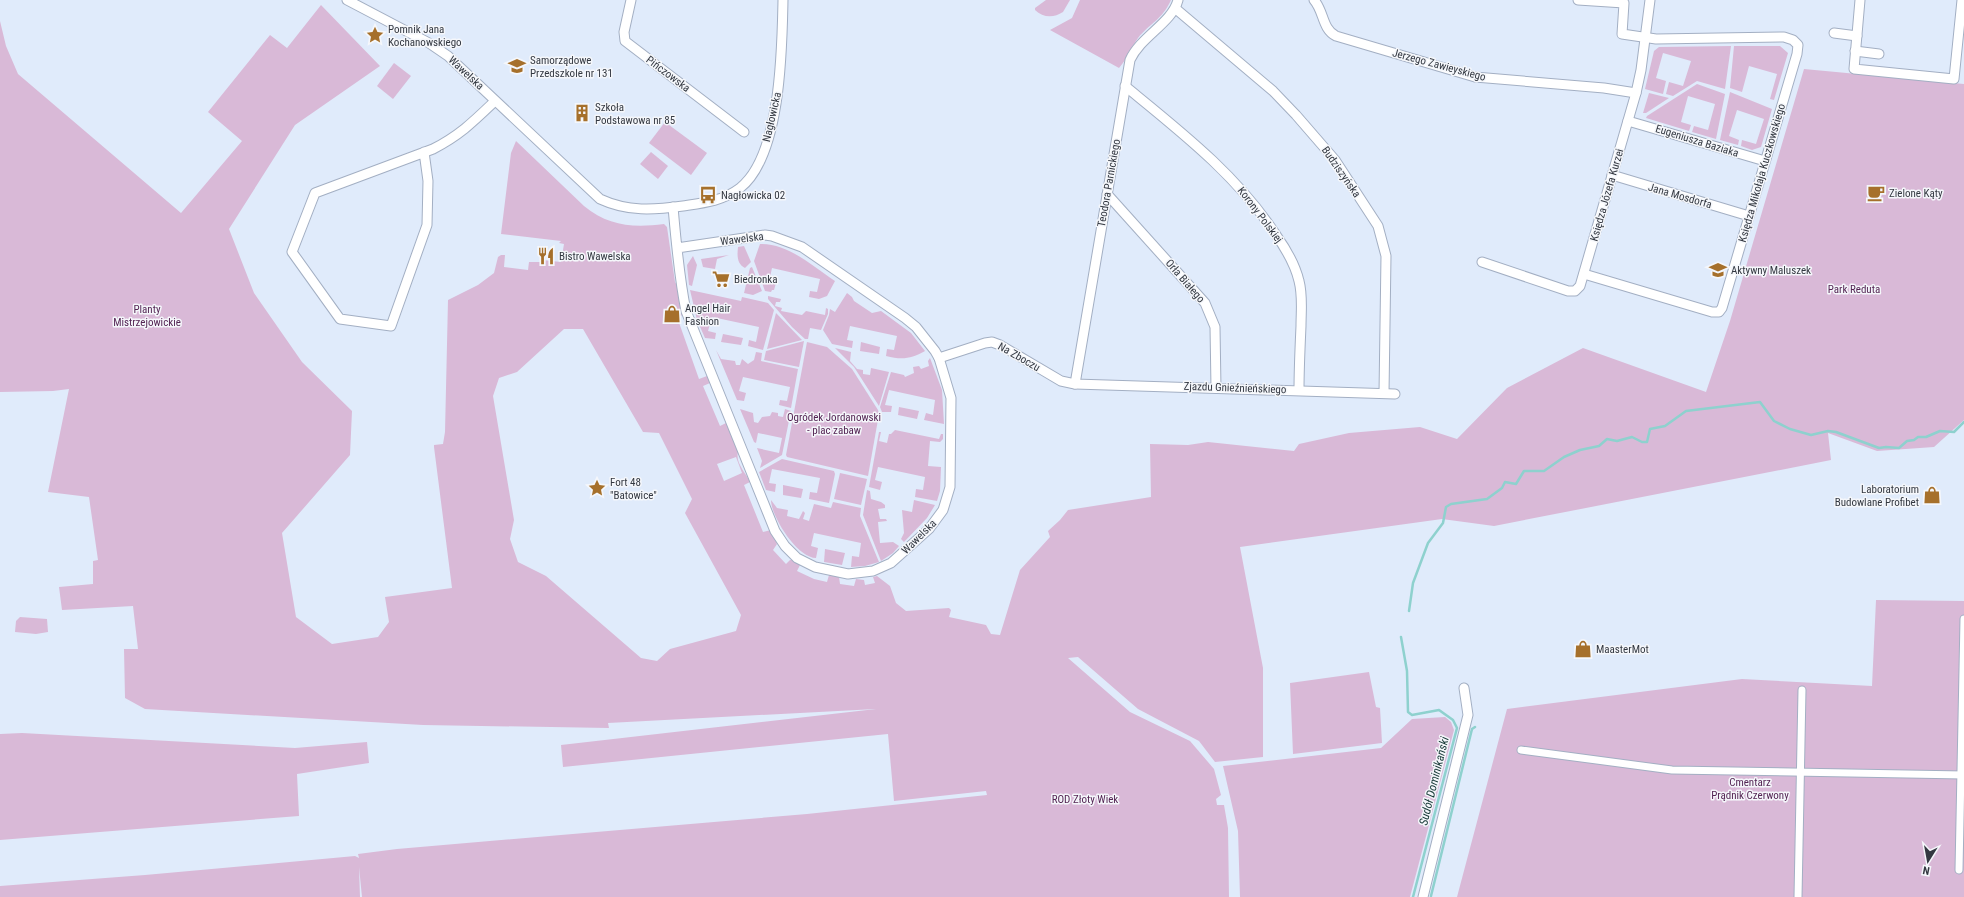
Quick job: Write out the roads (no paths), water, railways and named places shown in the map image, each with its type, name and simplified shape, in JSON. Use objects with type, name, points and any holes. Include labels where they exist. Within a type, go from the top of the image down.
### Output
[{"type":"street","name":"Wawelska","points":[[348,0],[429,43],[448,56],[600,200],[628,209],[673,207],[705,202]]},
{"type":"street","name":"Pińczowska","points":[[631,0],[624,32],[625,41],[744,132]]},
{"type":"street","name":"Nagłowicka","points":[[705,202],[717,200],[739,189],[748,181],[760,164],[777,98],[782,52],[783,0]]},
{"type":"street","points":[[1176,9],[1178,0]]},
{"type":"street","name":"Jerzego Zawieyskiego","points":[[1314,0],[1329,32],[1336,36],[1468,75],[1485,79],[1604,88],[1636,94]]},
{"type":"street","points":[[1578,0],[1624,3],[1622,34],[1646,38]]},
{"type":"street","name":"Księdza Józefa Kurzei","points":[[1482,262],[1568,292],[1575,291],[1580,286],[1636,94],[1646,38],[1650,0]]},
{"type":"street","points":[[1860,0],[1854,70],[1954,78],[1962,0]]},
{"type":"street","name":"Teodora Parnickiego","points":[[1075,384],[1130,60],[1134,52],[1176,9]]},
{"type":"street","name":"Budziszyńska","points":[[1176,9],[1273,91],[1296,114],[1335,160],[1378,226],[1386,256],[1384,393]]},
{"type":"street","points":[[1834,33],[1857,36]]},
{"type":"street","name":"Księdza Mikołaja Kuczkowskiego","points":[[1584,274],[1712,312],[1719,312],[1722,308],[1797,54],[1798,45],[1793,40],[1784,37],[1646,38]]},
{"type":"street","points":[[1855,52],[1879,54]]},
{"type":"street","name":"Korony Polskiej","points":[[1125,86],[1203,151],[1228,175],[1269,224],[1285,248],[1294,265],[1300,282],[1299,390]]},
{"type":"street","points":[[424,152],[428,181],[427,225],[391,326],[340,319],[292,252],[315,193],[424,152],[461,133],[494,101]]},
{"type":"street","name":"Eugeniusza Baziaka","points":[[1628,121],[1765,161]]},
{"type":"street","name":"Jana Mosdorfa","points":[[1612,176],[1749,216]]},
{"type":"street","name":"Orła Białego","points":[[1107,194],[1205,303],[1211,314],[1216,333],[1216,388]]},
{"type":"street","name":"Wawelska","points":[[673,207],[677,248],[684,300],[697,342],[775,531],[785,546],[797,558],[815,567],[848,574],[873,571],[891,563],[929,529],[943,510],[950,487],[951,398],[939,358],[927,339],[905,318],[802,247],[788,241],[765,235],[677,248]]},
{"type":"street","name":"Na Zboczu","points":[[939,358],[992,342],[1000,345],[1061,381],[1075,384]]},
{"type":"street","name":"Zjazdu Gnieźnieńskiego","points":[[1075,384],[1395,394]]},
{"type":"street","points":[[1959,870],[1964,619]]},
{"type":"street","points":[[1422,897],[1468,715],[1464,688]]},
{"type":"street","points":[[1798,897],[1802,690]]},
{"type":"street","points":[[1521,750],[1672,770],[1962,775]]},
{"type":"waterway","name":"Sudół Dominikański","points":[[1409,611],[1413,583],[1428,543],[1443,523],[1446,507],[1451,504],[1487,499],[1502,488],[1505,482],[1516,484],[1524,471],[1544,471],[1564,457],[1580,450],[1599,446],[1607,439],[1617,441],[1632,437],[1642,442],[1647,442],[1650,429],[1665,426],[1686,411],[1760,402],[1774,421],[1790,429],[1811,435],[1828,431],[1836,432],[1879,448],[1899,448],[1907,441],[1914,440],[1918,437],[1926,437],[1940,431],[1954,432],[1964,422]]},
{"type":"waterway","name":"Sudół Dominikański","points":[[1401,637],[1407,671],[1408,712],[1412,715],[1439,710],[1453,720],[1457,728],[1413,897]]},
{"type":"waterway","points":[[1431,896],[1472,729],[1475,727]]},
{"type":"place","name":"Pomnik Jana Kochanowskiego","points":[[375,35]]},
{"type":"place","name":"Samorządowe Przedszkole nr 131","points":[[517,66]]},
{"type":"place","name":"Szkoła Podstawowa nr 85","points":[[582,113]]},
{"type":"place","name":"Zielone Kąty","points":[[1876,193]]},
{"type":"place","name":"Nagłowicka 02","points":[[708,195]]},
{"type":"place","name":"Bistro Wawelska","points":[[546,256]]},
{"type":"place","name":"Aktywny Maluszek","points":[[1718,270]]},
{"type":"place","name":"Biedronka","points":[[721,279]]},
{"type":"place","name":"Angel Hair Fashion","points":[[672,314]]},
{"type":"place","name":"Fort 48 \"Batowice\"","points":[[597,488]]},
{"type":"place","name":"Laboratorium Budowlane Profibet","points":[[1932,495]]},
{"type":"place","name":"MaasterMot","points":[[1583,649]]},
{"type":"park label","name":"Park Reduta","points":[[1854,289]]},
{"type":"park label","name":"Planty Mistrzejowickie","points":[[147,315]]},
{"type":"park label","name":"Ogródek Jordanowski - plac zabaw","points":[[834,423]]},
{"type":"park label","name":"Cmentarz Prądnik Czerwony","points":[[1750,788]]},
{"type":"park label","name":"ROD Złoty Wiek","points":[[1085,799]]}]
